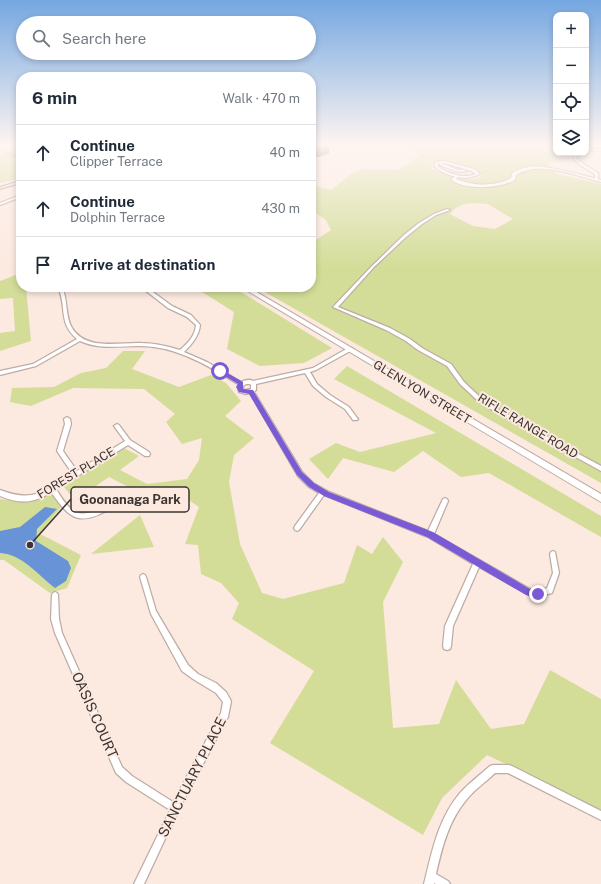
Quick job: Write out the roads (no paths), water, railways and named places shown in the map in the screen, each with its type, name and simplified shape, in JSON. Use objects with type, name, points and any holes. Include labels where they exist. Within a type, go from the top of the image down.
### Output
[{"type":"main road","name":"GLENLYON STREET","points":[[253,292],[601,498]]},
{"type":"street","points":[[0,204],[16,198]]},
{"type":"street","name":"RIFLE RANGE ROAD","points":[[448,210],[436,213],[413,229],[335,306],[388,329],[449,365],[462,383],[479,399],[499,412],[536,430],[547,439],[601,469]]},
{"type":"street","points":[[62,292],[68,325],[72,332],[80,339],[98,344],[138,344],[160,346],[181,352],[220,371],[241,384]]},
{"type":"street","points":[[150,292],[170,307],[189,316],[198,324],[198,331],[188,346],[181,352]]},
{"type":"street","points":[[0,373],[34,365],[80,339]]},
{"type":"street","points":[[241,384],[246,382],[253,383],[314,369],[350,349]]},
{"type":"street","points":[[307,371],[315,385],[347,408],[355,419]]},
{"type":"street","points":[[251,391],[254,388],[253,383]]},
{"type":"street","points":[[241,384],[239,387],[241,391],[251,391]]},
{"type":"street","points":[[251,391],[300,474],[311,485],[323,492],[430,535],[529,592],[538,594],[550,591],[556,573],[553,554]]},
{"type":"street","points":[[67,419],[68,424],[60,451],[76,474]]},
{"type":"street","name":"FOREST PLACE","points":[[117,426],[128,442],[147,454]]},
{"type":"street","name":"FOREST PLACE","points":[[0,493],[26,500],[40,496],[128,442]]},
{"type":"street","points":[[52,490],[68,510],[76,515],[85,516],[95,514],[123,498],[128,497],[134,498],[142,504]]},
{"type":"street","points":[[297,528],[323,492]]},
{"type":"street","points":[[430,535],[445,501]]},
{"type":"street","points":[[447,646],[449,626],[478,563]]},
{"type":"street","name":"SANCTUARY PLACE","points":[[139,884],[175,808],[225,714],[227,701],[220,689],[187,671],[182,664],[153,612],[143,577]]},
{"type":"street","name":"OASIS COURT","points":[[55,595],[55,619],[59,633],[94,716],[119,770],[124,775],[175,808]]},
{"type":"street","points":[[445,884],[430,880],[438,845],[445,824],[461,798],[493,769],[509,769],[601,816]]},
{"type":"water","points":[[45,507],[57,509],[37,529],[36,541],[68,561],[71,568],[66,581],[55,588],[23,561],[8,554],[0,553],[0,531],[20,527]]},
{"type":"place","name":"Goonanaga Park","points":[[30,545]]}]
